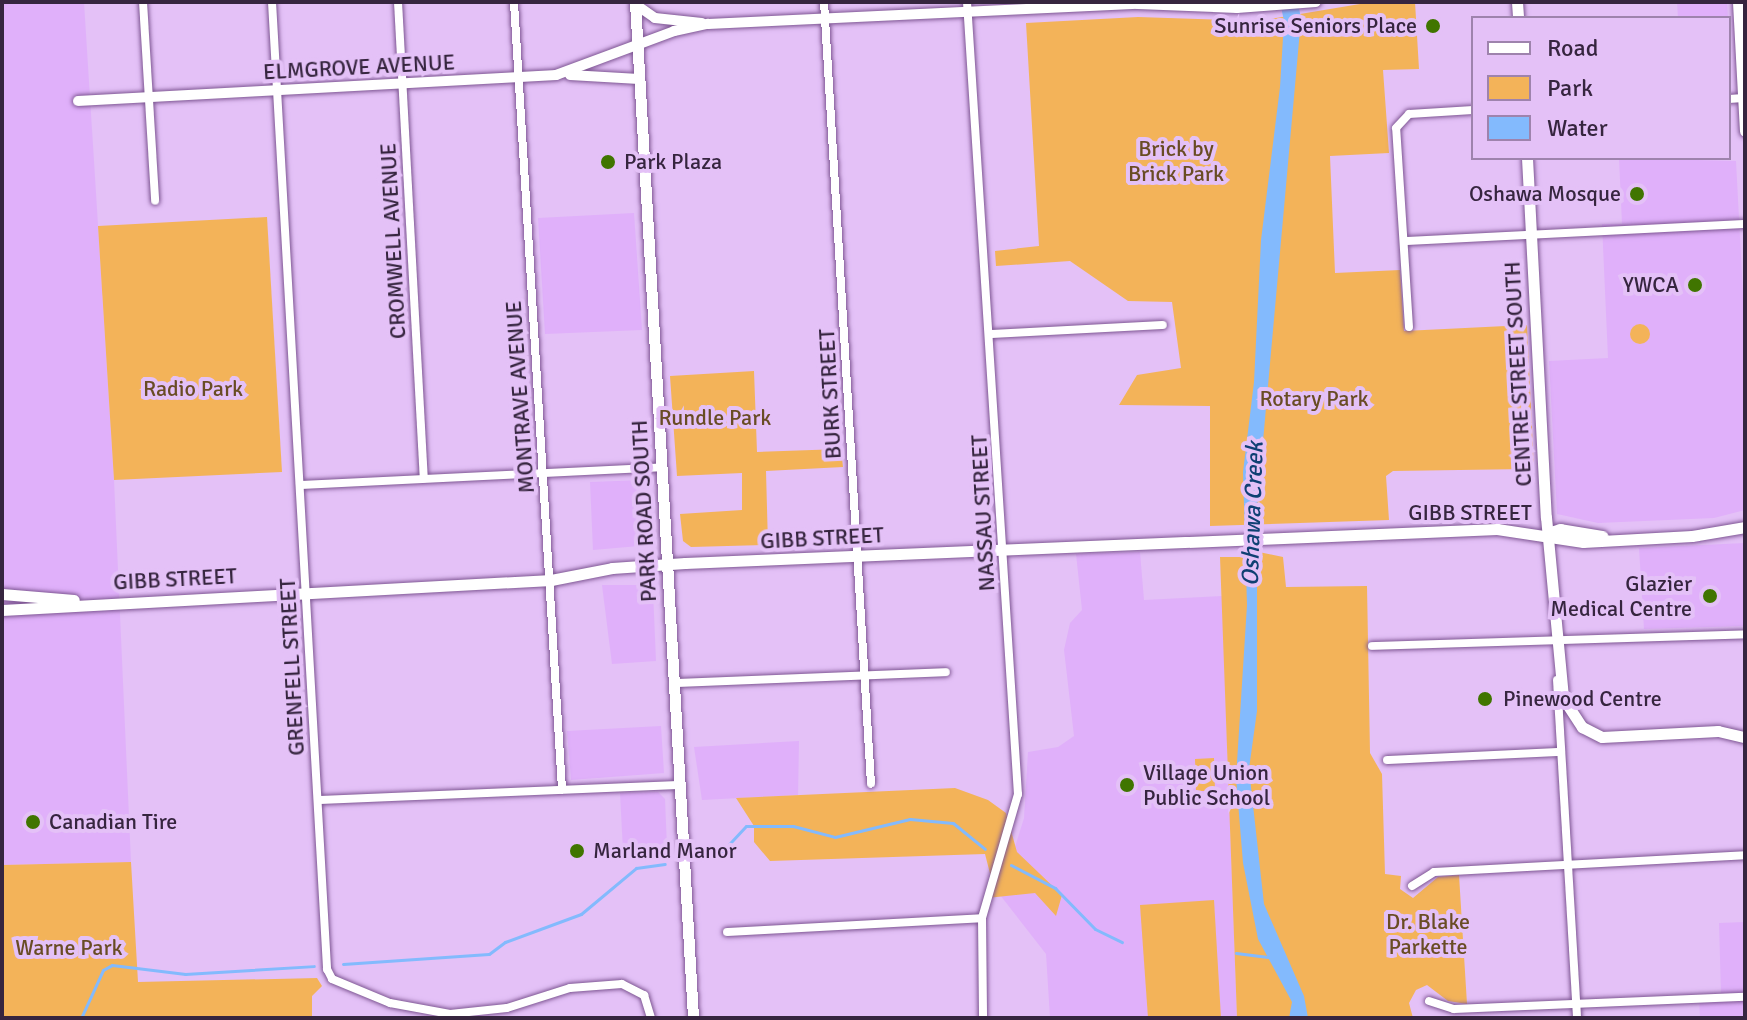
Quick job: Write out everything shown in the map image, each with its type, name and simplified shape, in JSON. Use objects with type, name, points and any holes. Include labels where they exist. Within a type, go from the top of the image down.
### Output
[{"type":"main road","points":[[1738,2],[1745,131]]},
{"type":"main road","name":"PARK ROAD SOUTH","points":[[635,3],[693,1013]]},
{"type":"main road","name":"CENTRE STREET SOUTH","points":[[1527,160],[1547,533],[1558,676]]},
{"type":"main road","name":"GIBB STREET","points":[[2,610],[551,580],[667,564],[1497,529],[1547,533],[1560,529],[1615,538],[1692,536],[1745,527]]},
{"type":"main road","name":"GIBB STREET","points":[[2,594],[99,603]]},
{"type":"main road","points":[[1558,676],[1567,708],[1593,734],[1631,738],[1745,727]]},
{"type":"main road","points":[[1718,731],[1745,737]]},
{"type":"street","points":[[143,2],[155,201]]},
{"type":"street","name":"GRENFELL STREET","points":[[272,2],[318,800],[332,979],[390,1003],[450,1014],[507,1008],[570,988],[622,984],[644,995],[651,1018]]},
{"type":"street","name":"CROMWELL AVENUE","points":[[398,2],[424,478]]},
{"type":"street","name":"MONTRAVE AVENUE","points":[[514,2],[562,790]]},
{"type":"street","name":"BURK STREET","points":[[824,2],[871,784]]},
{"type":"street","name":"NASSAU STREET","points":[[967,2],[991,334],[1018,794],[982,918],[983,1018]]},
{"type":"street","points":[[635,3],[655,18],[708,24],[825,22],[1138,4],[1262,7],[1316,2]]},
{"type":"street","name":"ELMGROVE AVENUE","points":[[78,101],[403,87],[556,75],[708,24]]},
{"type":"street","points":[[556,75],[639,79]]},
{"type":"street","points":[[1409,327],[1397,122],[1409,114],[1471,110]]},
{"type":"street","points":[[1406,241],[1745,224]]},
{"type":"street","points":[[991,334],[1163,325]]},
{"type":"street","points":[[300,485],[662,467]]},
{"type":"street","points":[[1372,646],[1494,639],[1556,642],[1745,634]]},
{"type":"street","points":[[675,683],[946,672]]},
{"type":"street","name":"CENTRE STREET SOUTH","points":[[1558,676],[1559,752],[1577,1018]]},
{"type":"street","points":[[1387,760],[1559,752]]},
{"type":"street","points":[[318,800],[680,785]]},
{"type":"street","points":[[1412,886],[1434,872],[1745,855]]},
{"type":"street","points":[[727,932],[982,918]]},
{"type":"street","points":[[1429,1001],[1454,1009],[1745,997]]},
{"type":"shaded area","points":[[2,2],[84,2],[114,480],[131,862],[2,865]]},
{"type":"shaded area","points":[[1677,2],[1727,2],[1728,16],[1678,16]]},
{"type":"shaded area","points":[[1619,160],[1736,161],[1745,333],[1745,510],[1714,518],[1598,523],[1557,514],[1549,361],[1608,358],[1602,224],[1622,224]]},
{"type":"shaded area","points":[[634,213],[642,330],[545,334],[538,218]]},
{"type":"shaded area","points":[[646,480],[647,539],[639,546],[593,550],[590,482]]},
{"type":"shaded area","points":[[1745,543],[1745,626],[1644,629],[1639,548]]},
{"type":"shaded area","name":"Village Union Public School","points":[[1140,552],[1144,600],[1222,596],[1237,1018],[1050,1018],[1046,954],[1000,895],[1024,818],[1028,752],[1058,747],[1074,736],[1064,650],[1070,623],[1082,610],[1076,554]]},
{"type":"shaded area","points":[[602,585],[643,585],[653,591],[656,661],[612,664]]},
{"type":"shaded area","points":[[661,726],[664,773],[571,780],[567,731]]},
{"type":"shaded area","points":[[799,741],[798,795],[702,800],[694,747]]},
{"type":"shaded area","points":[[658,792],[665,799],[667,848],[623,851],[620,793]]},
{"type":"shaded area","points":[[1745,922],[1745,1018],[1700,1018],[1699,995],[1721,994],[1719,923]]},
{"type":"green space","points":[[1372,2],[1415,2],[1419,69],[1383,70],[1389,153],[1330,156],[1335,273],[1400,270],[1404,331],[1527,325],[1534,469],[1393,471],[1386,476],[1389,520],[1210,526],[1210,406],[1119,405],[1137,375],[1181,368],[1172,302],[1128,301],[1070,261],[996,266],[995,251],[1039,246],[1026,23],[1138,17],[1258,21]]},
{"type":"green space","name":"Radio Park","points":[[267,217],[282,472],[114,480],[98,226]]},
{"type":"green space","points":[[1640,324],[1647,327],[1650,334],[1647,341],[1640,344],[1633,341],[1630,334],[1633,327]]},
{"type":"green space","name":"Rundle Park","points":[[754,371],[757,452],[841,449],[843,467],[766,471],[768,545],[691,547],[683,541],[680,514],[742,510],[742,473],[677,476],[670,376]]},
{"type":"green space","name":"Dr. Blake Parkette","points":[[1259,552],[1283,557],[1286,587],[1367,586],[1370,753],[1382,774],[1385,874],[1401,876],[1400,889],[1413,898],[1438,877],[1459,875],[1467,1004],[1448,1001],[1427,985],[1416,990],[1409,1003],[1413,1018],[1237,1018],[1220,557],[1258,557]]},
{"type":"green space","points":[[1214,758],[1215,791],[1196,791],[1195,759]]},
{"type":"green space","points":[[955,788],[988,800],[1006,813],[1017,852],[1062,895],[1056,916],[1035,893],[987,898],[993,885],[985,854],[770,861],[754,842],[754,826],[736,798]]},
{"type":"green space","name":"Warne Park","points":[[131,862],[138,982],[317,978],[322,986],[312,996],[312,1018],[2,1018],[2,865]]},
{"type":"green space","points":[[1214,900],[1221,1018],[1148,1018],[1140,905]]},
{"type":"water","name":"Oshawa Creek","points":[[1280,2],[1298,2],[1301,19],[1257,508],[1257,711],[1249,769],[1264,904],[1304,996],[1308,1018],[1289,1018],[1292,1002],[1258,939],[1243,863],[1236,778],[1247,605],[1243,472],[1254,382],[1261,240],[1280,87],[1284,21]]},
{"type":"waterway","points":[[704,859],[718,856],[746,826],[793,826],[835,837],[910,819],[953,823],[985,849]]},
{"type":"waterway","points":[[343,964],[489,954],[505,942],[581,914],[636,868],[665,864]]},
{"type":"waterway","points":[[1011,865],[1055,888],[1095,929],[1122,942]]},
{"type":"waterway","points":[[1236,953],[1268,957]]},
{"type":"waterway","points":[[81,1018],[103,970],[112,965],[185,974],[314,966]]},
{"type":"place","name":"Sunrise Seniors Place","points":[[1433,26]]},
{"type":"place","name":"Park Plaza","points":[[608,162]]},
{"type":"place","name":"Oshawa Mosque","points":[[1637,194]]},
{"type":"place","name":"YWCA","points":[[1695,285]]},
{"type":"place","name":"Glazier Medical Centre","points":[[1710,596]]},
{"type":"place","name":"Pinewood Centre","points":[[1485,699]]},
{"type":"place","name":"Village Union Public School","points":[[1127,785]]},
{"type":"place","name":"Canadian Tire","points":[[33,822]]},
{"type":"place","name":"Marland Manor","points":[[577,851]]},
{"type":"park label","name":"Brick by Brick Park","points":[[1176,160]]},
{"type":"park label","name":"Rotary Park","points":[[1314,399]]}]
